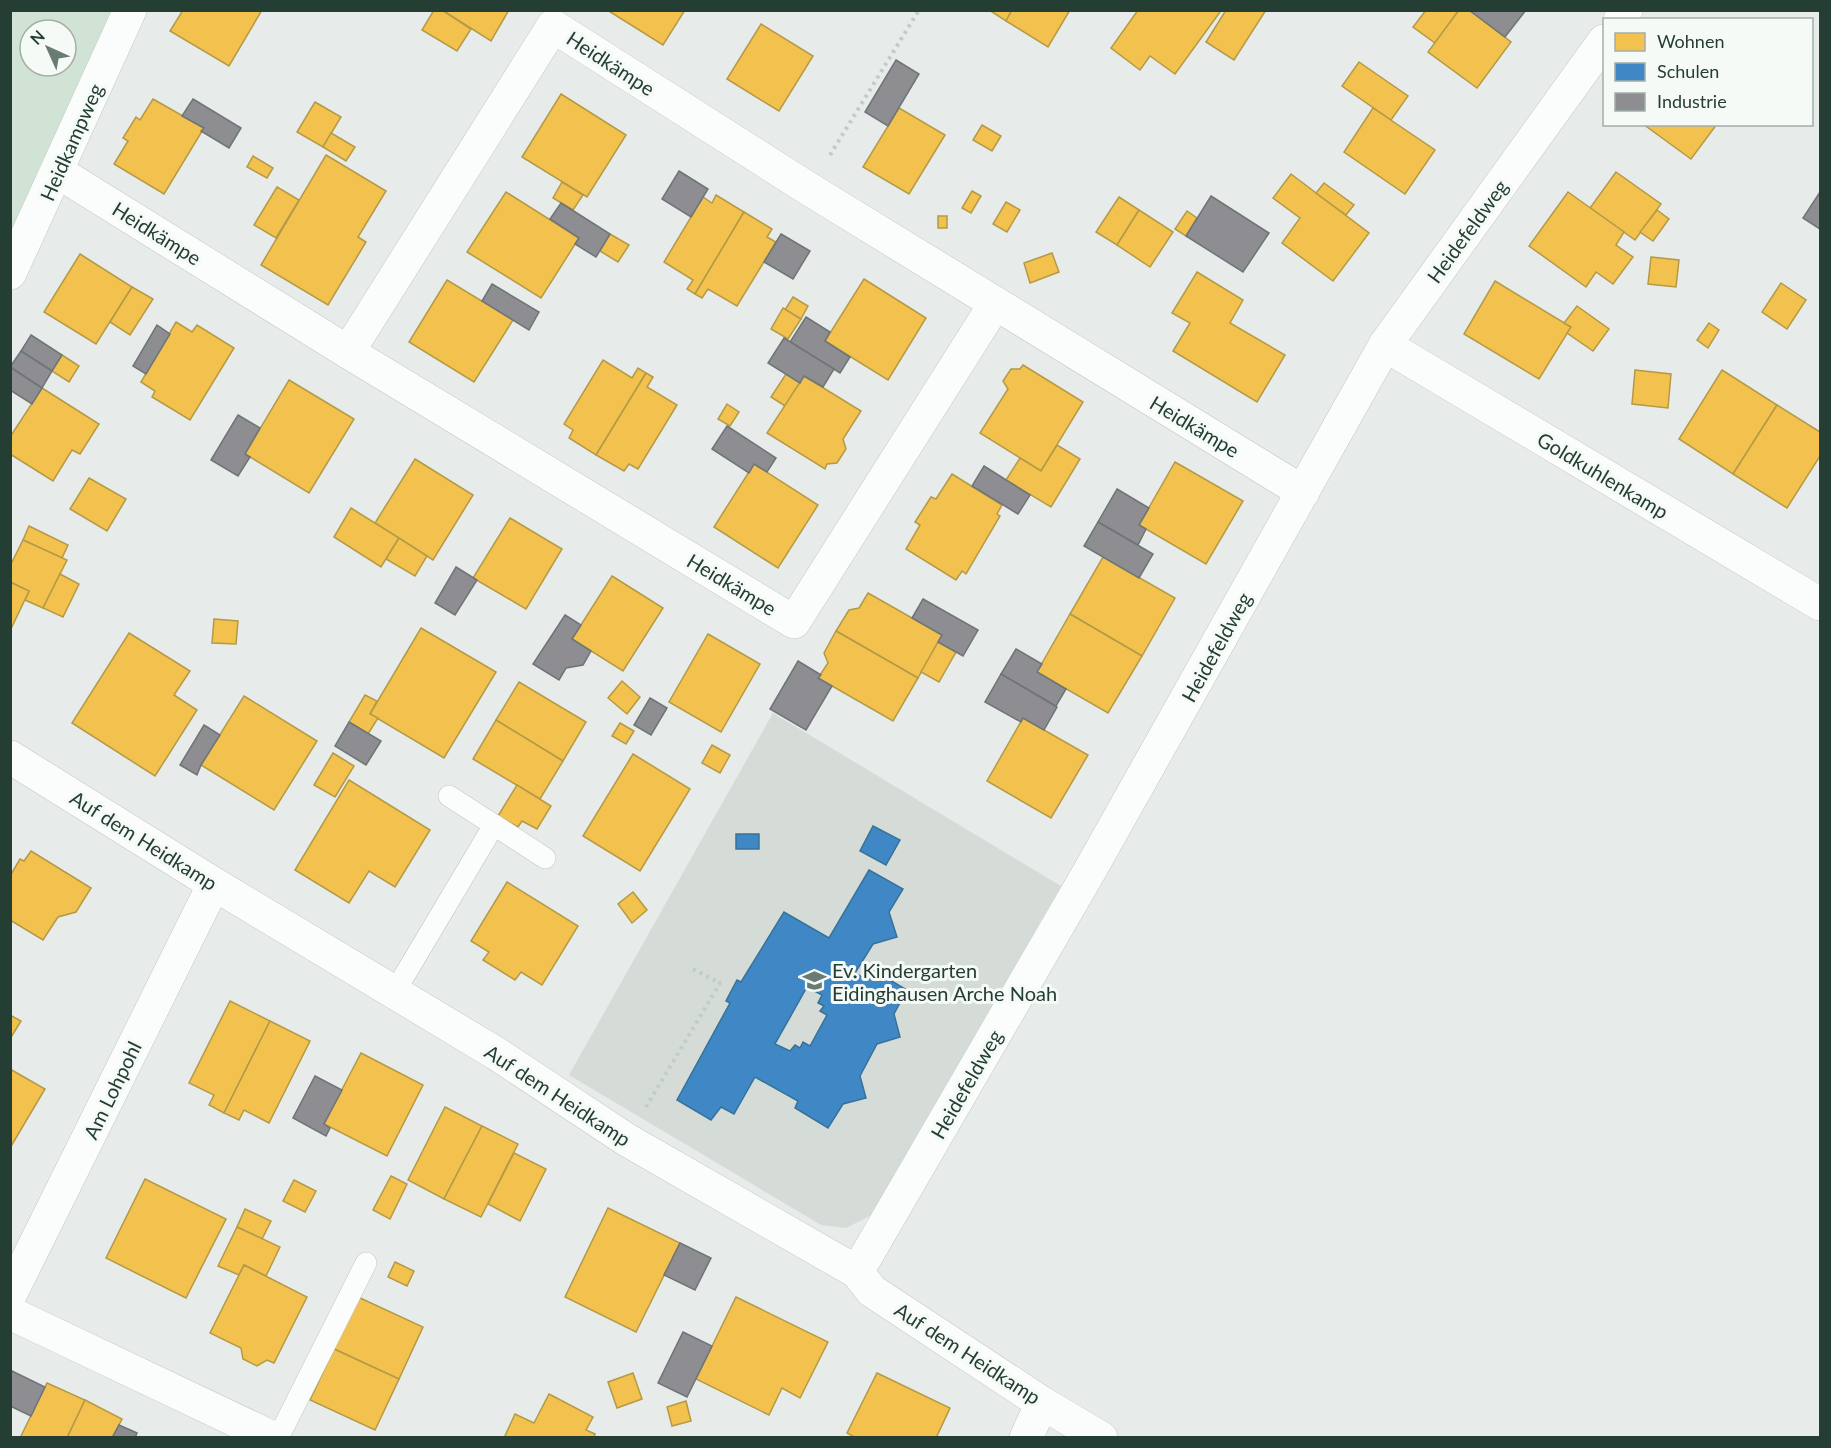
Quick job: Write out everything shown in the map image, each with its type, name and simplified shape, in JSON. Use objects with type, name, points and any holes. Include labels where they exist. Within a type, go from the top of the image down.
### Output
[{"type":"street","name":"Heidkampweg","points":[[10,273],[130,10]]},
{"type":"street","name":"Heidkämpe","points":[[348,352],[553,26],[809,189],[1303,492]]},
{"type":"street","name":"Heidefeldweg","points":[[857,1272],[1089,872],[1385,345],[1603,44]]},
{"type":"street","name":"Heidkämpe","points":[[58,172],[348,352],[794,622],[995,304]]},
{"type":"street","name":"Goldkuhlenkamp","points":[[1385,345],[1821,604]]},
{"type":"street","name":"Auf dem Heidkamp","points":[[10,757],[214,884],[497,1054],[627,1140],[857,1272],[872,1291],[1042,1403],[1101,1437]]},
{"type":"street","name":"Am Lohpohl","points":[[10,1295],[214,884]]},
{"type":"street","points":[[10,1313],[273,1437]]},
{"type":"street","points":[[1026,1437],[1042,1403]]},
{"type":"lane","points":[[449,796],[545,858]]},
{"type":"lane","points":[[394,993],[494,825]]},
{"type":"lane","points":[[278,1437],[366,1263]]},
{"type":"path","points":[[809,189],[919,10]]},
{"type":"path","points":[[627,1140],[722,984],[693,969]]},
{"type":"shaded area","name":"Ev. Kindergarten Eidinghausen Arche Noah","points":[[773,713],[1061,886],[870,1216],[846,1228],[821,1225],[569,1075]]},
{"type":"green space","points":[[10,11],[111,11],[11,231]]},
{"type":"building: Wohnen","points":[[183,10],[262,10],[229,66],[170,31]]},
{"type":"building: Wohnen","points":[[434,10],[442,10],[471,29],[457,51],[422,30]]},
{"type":"building: Wohnen","points":[[442,10],[509,10],[491,41]]},
{"type":"building: Wohnen","points":[[607,10],[685,10],[663,45]]},
{"type":"building: Wohnen","points":[[989,10],[1012,10],[1006,21]]},
{"type":"building: Wohnen","points":[[1012,10],[1070,10],[1048,47],[1006,21]]},
{"type":"building: Wohnen","points":[[1138,10],[1218,10],[1220,12],[1175,74],[1150,56],[1140,70],[1111,48]]},
{"type":"building: Wohnen","points":[[1226,10],[1266,10],[1234,60],[1206,42]]},
{"type":"building: Wohnen","points":[[1426,10],[1459,10],[1435,43],[1413,27]]},
{"type":"building: Wohnen","points":[[1459,10],[1469,10],[1511,42],[1477,88],[1428,52]]},
{"type":"building: Wohnen","points":[[761,24],[813,56],[779,111],[727,79]]},
{"type":"building: Wohnen","points":[[1359,62],[1408,96],[1391,120],[1342,86]]},
{"type":"building: Wohnen","points":[[561,94],[626,135],[587,197],[522,157]]},
{"type":"building: Wohnen","points":[[153,99],[204,128],[164,194],[114,164],[128,141],[123,138],[136,117],[140,120]]},
{"type":"building: Wohnen","points":[[315,102],[341,117],[323,147],[297,132]]},
{"type":"building: Wohnen","points":[[899,108],[945,135],[909,194],[863,167]]},
{"type":"building: Wohnen","points":[[1373,108],[1435,150],[1405,194],[1344,152]]},
{"type":"building: Wohnen","points":[[982,125],[1001,136],[992,151],[973,140]]},
{"type":"building: Wohnen","points":[[1646,126],[1716,126],[1691,159]]},
{"type":"building: Wohnen","points":[[331,133],[355,147],[346,161],[323,147]]},
{"type":"building: Wohnen","points":[[326,155],[386,191],[358,237],[366,242],[328,305],[261,265]]},
{"type":"building: Wohnen","points":[[253,156],[273,168],[267,178],[247,167]]},
{"type":"building: Wohnen","points":[[1616,172],[1661,204],[1635,240],[1590,208]]},
{"type":"building: Wohnen","points":[[1291,174],[1369,233],[1333,281],[1282,243],[1300,218],[1273,198]]},
{"type":"building: Wohnen","points":[[562,182],[583,195],[573,210],[553,198]]},
{"type":"building: Wohnen","points":[[1324,183],[1354,205],[1346,215],[1316,193]]},
{"type":"building: Wohnen","points":[[277,187],[299,200],[276,238],[254,225]]},
{"type":"building: Wohnen","points":[[972,191],[981,196],[971,213],[962,208]]},
{"type":"building: Wohnen","points":[[506,192],[579,238],[541,298],[467,252]]},
{"type":"building: Wohnen","points":[[1568,192],[1624,232],[1616,245],[1633,257],[1613,284],[1596,272],[1586,287],[1529,246]]},
{"type":"building: Wohnen","points":[[716,195],[744,212],[695,294],[687,289],[693,280],[664,262],[703,197],[712,203]]},
{"type":"building: Wohnen","points":[[1119,197],[1139,210],[1117,245],[1096,232]]},
{"type":"building: Wohnen","points":[[1006,202],[1020,210],[1007,232],[993,224]]},
{"type":"building: Wohnen","points":[[1139,210],[1173,232],[1150,267],[1117,245]]},
{"type":"building: Wohnen","points":[[1657,210],[1669,219],[1653,241],[1640,232]]},
{"type":"building: Wohnen","points":[[1187,211],[1197,218],[1186,236],[1175,229]]},
{"type":"building: Wohnen","points":[[744,212],[772,229],[767,237],[776,242],[737,306],[708,289],[702,298],[695,294]]},
{"type":"building: Wohnen","points":[[938,216],[947,216],[947,228],[938,228]]},
{"type":"building: Wohnen","points":[[610,234],[629,245],[618,262],[600,251]]},
{"type":"building: Wohnen","points":[[1052,253],[1059,272],[1030,283],[1024,263]]},
{"type":"building: Wohnen","points":[[80,254],[132,287],[96,344],[44,312]]},
{"type":"building: Wohnen","points":[[1651,257],[1679,260],[1676,287],[1648,284]]},
{"type":"building: Wohnen","points":[[1197,272],[1243,300],[1230,323],[1285,355],[1257,402],[1173,351],[1190,323],[1172,313]]},
{"type":"building: Wohnen","points":[[864,279],[926,318],[888,380],[825,341]]},
{"type":"building: Wohnen","points":[[447,280],[513,320],[474,382],[409,342]]},
{"type":"building: Wohnen","points":[[1495,281],[1571,327],[1539,379],[1464,334]]},
{"type":"building: Wohnen","points":[[1781,283],[1806,300],[1787,329],[1762,312]]},
{"type":"building: Wohnen","points":[[132,287],[153,299],[130,335],[110,322]]},
{"type":"building: Wohnen","points":[[793,297],[808,306],[801,319],[785,310]]},
{"type":"building: Wohnen","points":[[1577,306],[1609,329],[1593,351],[1567,333],[1571,327],[1564,323]]},
{"type":"building: Wohnen","points":[[783,308],[801,319],[788,339],[771,329]]},
{"type":"building: Wohnen","points":[[176,322],[192,332],[197,325],[234,348],[190,420],[152,397],[155,391],[141,382]]},
{"type":"building: Wohnen","points":[[1709,323],[1719,330],[1708,348],[1697,340]]},
{"type":"building: Wohnen","points":[[62,355],[79,366],[69,382],[52,371]]},
{"type":"building: Wohnen","points":[[603,360],[632,378],[638,368],[646,373],[596,455],[569,438],[573,430],[564,424]]},
{"type":"building: Wohnen","points":[[1023,365],[1083,402],[1041,471],[980,433],[1008,389],[1003,381],[1011,369],[1020,369]]},
{"type":"building: Wohnen","points":[[1635,370],[1671,374],[1668,408],[1632,404]]},
{"type":"building: Wohnen","points":[[1722,370],[1777,405],[1733,474],[1679,439]]},
{"type":"building: Wohnen","points":[[646,373],[653,377],[647,387],[677,405],[638,469],[629,464],[624,471],[596,455]]},
{"type":"building: Wohnen","points":[[786,374],[800,383],[785,406],[771,397]]},
{"type":"building: Wohnen","points":[[804,376],[861,411],[843,439],[846,449],[837,463],[827,464],[825,469],[767,433]]},
{"type":"building: Wohnen","points":[[289,380],[354,419],[309,493],[245,454]]},
{"type":"building: Wohnen","points":[[42,388],[99,424],[80,454],[72,450],[53,481],[10,454],[10,437]]},
{"type":"building: Wohnen","points":[[727,404],[739,412],[730,426],[718,419]]},
{"type":"building: Wohnen","points":[[1777,405],[1820,432],[1820,456],[1787,508],[1733,474]]},
{"type":"building: Wohnen","points":[[1057,445],[1080,459],[1051,507],[1006,480],[1020,458],[1041,471]]},
{"type":"building: Wohnen","points":[[415,459],[473,495],[433,560],[375,523]]},
{"type":"building: Wohnen","points":[[1175,462],[1243,501],[1206,564],[1139,525]]},
{"type":"building: Wohnen","points":[[754,464],[818,505],[778,568],[714,527]]},
{"type":"building: Wohnen","points":[[952,474],[1002,505],[997,514],[1000,516],[966,574],[962,571],[956,580],[906,549],[920,525],[915,522],[931,497],[936,499]]},
{"type":"building: Wohnen","points":[[89,478],[126,499],[107,531],[70,509]]},
{"type":"building: Wohnen","points":[[351,508],[399,538],[381,567],[334,537]]},
{"type":"building: Wohnen","points":[[510,518],[562,549],[526,609],[473,578]]},
{"type":"building: Wohnen","points":[[29,526],[68,545],[62,558],[23,540]]},
{"type":"building: Wohnen","points":[[399,538],[427,556],[415,576],[386,559]]},
{"type":"building: Wohnen","points":[[23,540],[67,560],[43,608],[25,600],[29,591],[10,582],[10,566]]},
{"type":"building: Wohnen","points":[[1103,557],[1175,598],[1142,656],[1070,614]]},
{"type":"building: Wohnen","points":[[60,574],[79,584],[63,617],[43,608]]},
{"type":"building: Wohnen","points":[[612,576],[663,608],[623,671],[572,639]]},
{"type":"building: Wohnen","points":[[10,582],[29,591],[10,631]]},
{"type":"building: Wohnen","points":[[868,593],[942,635],[918,678],[836,631],[849,610],[859,608]]},
{"type":"building: Wohnen","points":[[1070,614],[1142,656],[1108,713],[1037,672]]},
{"type":"building: Wohnen","points":[[214,619],[238,621],[236,644],[212,643]]},
{"type":"building: Wohnen","points":[[421,628],[496,672],[444,758],[370,714]]},
{"type":"building: Wohnen","points":[[836,631],[918,678],[893,721],[818,678],[828,663],[824,653]]},
{"type":"building: Wohnen","points":[[129,633],[190,671],[174,695],[197,710],[155,776],[72,723]]},
{"type":"building: Wohnen","points":[[708,634],[760,664],[721,732],[669,702]]},
{"type":"building: Wohnen","points":[[938,642],[956,652],[939,682],[921,672]]},
{"type":"building: Wohnen","points":[[622,681],[640,697],[627,714],[608,698]]},
{"type":"building: Wohnen","points":[[519,682],[586,722],[563,761],[496,720]]},
{"type":"building: Wohnen","points":[[365,695],[377,701],[370,714],[378,718],[368,734],[349,722]]},
{"type":"building: Wohnen","points":[[244,696],[317,741],[274,810],[201,765]]},
{"type":"building: Wohnen","points":[[1023,718],[1088,755],[1051,818],[987,781]]},
{"type":"building: Wohnen","points":[[496,720],[563,761],[540,799],[473,759]]},
{"type":"building: Wohnen","points":[[620,723],[634,731],[626,744],[612,736]]},
{"type":"building: Wohnen","points":[[712,745],[730,755],[720,773],[702,763]]},
{"type":"building: Wohnen","points":[[333,753],[354,766],[335,797],[314,785]]},
{"type":"building: Wohnen","points":[[633,754],[690,789],[640,871],[583,836]]},
{"type":"building: Wohnen","points":[[349,780],[430,830],[395,887],[369,871],[349,903],[295,870]]},
{"type":"building: Wohnen","points":[[517,785],[551,806],[537,829],[522,821],[518,827],[498,816]]},
{"type":"building: Wohnen","points":[[31,851],[91,888],[76,912],[58,917],[43,940],[10,920],[10,876],[20,859],[24,861]]},
{"type":"building: Wohnen","points":[[507,882],[578,926],[542,985],[521,972],[515,980],[483,960],[489,952],[471,941]]},
{"type":"building: Wohnen","points":[[633,892],[647,910],[632,923],[618,904]]},
{"type":"building: Wohnen","points":[[230,1001],[270,1021],[224,1113],[209,1105],[214,1095],[189,1083]]},
{"type":"building: Wohnen","points":[[10,1015],[21,1021],[10,1039]]},
{"type":"building: Wohnen","points":[[270,1021],[310,1041],[269,1123],[244,1110],[239,1120],[224,1113]]},
{"type":"building: Wohnen","points":[[361,1053],[423,1085],[387,1156],[324,1124]]},
{"type":"building: Wohnen","points":[[10,1069],[45,1089],[10,1148]]},
{"type":"building: Wohnen","points":[[445,1107],[482,1126],[444,1199],[408,1180]]},
{"type":"building: Wohnen","points":[[482,1126],[518,1144],[481,1217],[444,1199]]},
{"type":"building: Wohnen","points":[[514,1153],[546,1169],[520,1221],[488,1204]]},
{"type":"building: Wohnen","points":[[391,1176],[407,1184],[390,1219],[373,1210]]},
{"type":"building: Wohnen","points":[[145,1179],[226,1219],[186,1298],[106,1258]]},
{"type":"building: Wohnen","points":[[294,1180],[316,1191],[305,1212],[283,1201]]},
{"type":"building: Wohnen","points":[[608,1208],[680,1243],[636,1332],[565,1297]]},
{"type":"building: Wohnen","points":[[245,1209],[271,1221],[262,1239],[237,1227]]},
{"type":"building: Wohnen","points":[[237,1227],[280,1247],[266,1276],[244,1265],[239,1275],[218,1266]]},
{"type":"building: Wohnen","points":[[395,1262],[414,1271],[407,1286],[388,1277]]},
{"type":"building: Wohnen","points":[[244,1265],[307,1297],[274,1363],[267,1360],[257,1366],[243,1359],[241,1348],[210,1333]]},
{"type":"building: Wohnen","points":[[358,1297],[423,1327],[399,1379],[334,1349]]},
{"type":"building: Wohnen","points":[[736,1297],[828,1342],[800,1398],[782,1388],[769,1415],[696,1379]]},
{"type":"building: Wohnen","points":[[334,1349],[399,1379],[375,1430],[310,1400]]},
{"type":"building: Wohnen","points":[[633,1373],[642,1399],[617,1408],[608,1382]]},
{"type":"building: Wohnen","points":[[877,1373],[950,1408],[936,1438],[856,1438],[847,1433]]},
{"type":"building: Wohnen","points":[[47,1383],[85,1400],[67,1438],[20,1438]]},
{"type":"building: Wohnen","points":[[549,1394],[593,1417],[586,1430],[595,1434],[594,1438],[504,1438],[515,1414],[534,1423]]},
{"type":"building: Wohnen","points":[[85,1400],[122,1419],[112,1438],[67,1438]]},
{"type":"building: Wohnen","points":[[686,1401],[691,1421],[672,1426],[667,1407]]},
{"type":"building: Schulen","points":[[873,826],[900,840],[886,865],[860,851]]},
{"type":"building: Schulen","points":[[736,834],[759,834],[759,849],[736,849]]},
{"type":"building: Schulen","points":[[869,870],[903,889],[889,912],[897,937],[873,944],[855,973],[867,980],[873,970],[907,990],[894,1014],[900,1037],[877,1044],[860,1076],[866,1098],[843,1104],[828,1128],[795,1108],[798,1101],[755,1077],[734,1114],[721,1107],[711,1120],[677,1100],[730,1003],[726,1001],[737,980],[741,982],[784,912],[829,938]],"holes":[[[807,987],[822,995],[818,1003],[824,1006],[820,1011],[827,1015],[810,1046],[803,1042],[800,1048],[795,1045],[790,1051],[775,1044]]]},
{"type":"building: Industrie","points":[[1469,10],[1526,10],[1505,37]]},
{"type":"building: Industrie","points":[[896,60],[919,74],[888,126],[865,112]]},
{"type":"building: Industrie","points":[[193,99],[241,128],[229,148],[201,131],[204,128],[182,116]]},
{"type":"building: Industrie","points":[[679,171],[708,189],[691,217],[662,199]]},
{"type":"building: Industrie","points":[[1820,192],[1820,229],[1803,218]]},
{"type":"building: Industrie","points":[[1211,196],[1269,233],[1243,272],[1186,236]]},
{"type":"building: Industrie","points":[[561,203],[610,234],[596,257],[575,244],[579,238],[550,219]]},
{"type":"building: Industrie","points":[[781,234],[810,251],[793,279],[764,262]]},
{"type":"building: Industrie","points":[[492,284],[539,312],[529,330],[482,301]]},
{"type":"building: Industrie","points":[[806,317],[830,332],[825,341],[850,357],[840,373],[790,342]]},
{"type":"building: Industrie","points":[[157,325],[170,334],[146,374],[133,366]]},
{"type":"building: Industrie","points":[[31,335],[62,355],[52,371],[21,351]]},
{"type":"building: Industrie","points":[[784,338],[834,369],[823,387],[804,376],[800,383],[768,363]]},
{"type":"building: Industrie","points":[[21,351],[52,371],[42,388],[10,367]]},
{"type":"building: Industrie","points":[[10,367],[42,388],[32,404],[10,390]]},
{"type":"building: Industrie","points":[[238,415],[260,428],[245,454],[250,457],[238,476],[211,460]]},
{"type":"building: Industrie","points":[[727,426],[776,458],[767,472],[754,464],[749,473],[712,449]]},
{"type":"building: Industrie","points":[[984,466],[1030,495],[1018,514],[972,486]]},
{"type":"building: Industrie","points":[[1117,489],[1149,508],[1139,525],[1146,529],[1138,545],[1098,522]]},
{"type":"building: Industrie","points":[[1098,522],[1153,554],[1139,578],[1084,546]]},
{"type":"building: Industrie","points":[[456,567],[477,580],[455,615],[435,603]]},
{"type":"building: Industrie","points":[[923,599],[978,630],[963,656],[938,642],[942,635],[912,618]]},
{"type":"building: Industrie","points":[[565,615],[581,625],[572,639],[591,651],[583,665],[566,668],[559,680],[533,664]]},
{"type":"building: Industrie","points":[[1016,649],[1042,664],[1037,672],[1066,689],[1056,706],[1001,674]]},
{"type":"building: Industrie","points":[[798,661],[821,675],[818,678],[832,686],[806,730],[770,709]]},
{"type":"building: Industrie","points":[[1001,674],[1057,707],[1044,730],[1023,718],[1021,722],[985,702]]},
{"type":"building: Industrie","points":[[650,698],[667,708],[651,735],[634,725]]},
{"type":"building: Industrie","points":[[349,722],[381,741],[366,765],[335,746]]},
{"type":"building: Industrie","points":[[204,725],[220,735],[197,775],[180,765]]},
{"type":"building: Industrie","points":[[315,1076],[342,1090],[324,1124],[330,1128],[326,1136],[293,1118]]},
{"type":"building: Industrie","points":[[680,1243],[711,1258],[695,1290],[664,1275]]},
{"type":"building: Industrie","points":[[683,1332],[712,1346],[687,1397],[658,1383]]},
{"type":"building: Industrie","points":[[12,1371],[45,1387],[31,1416],[10,1406]]},
{"type":"building: Industrie","points":[[119,1425],[137,1433],[135,1438],[112,1438]]},
{"type":"place","name":"Ev. Kindergarten Eidinghausen Arche Noah","points":[[814,981]]}]
